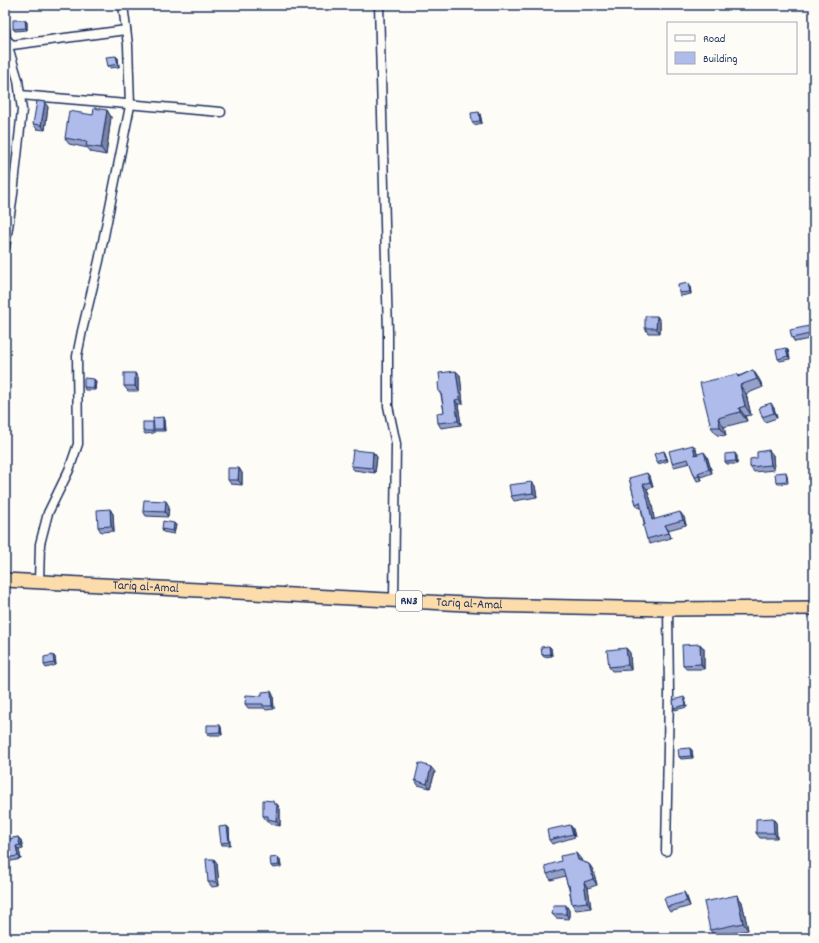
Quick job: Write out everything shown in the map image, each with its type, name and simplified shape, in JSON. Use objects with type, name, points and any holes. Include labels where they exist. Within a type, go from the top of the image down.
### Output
[{"type":"highway","name":"Tariq al-Amal","points":[[5,580],[485,605],[668,609],[814,608]]},
{"type":"street","points":[[39,582],[40,544],[48,512],[69,470],[78,444],[77,356],[99,261],[130,106],[128,45],[123,5]]},
{"type":"street","points":[[379,5],[388,332],[388,406],[396,444],[394,600]]},
{"type":"street","points":[[5,30],[6,39],[18,80],[22,110],[14,194],[5,248]]},
{"type":"street","points":[[6,39],[12,44],[126,30]]},
{"type":"street","points":[[20,95],[130,106],[221,112]]},
{"type":"street","points":[[666,851],[669,694],[668,609]]},
{"type":"building","points":[[13,20],[25,20],[26,28],[13,29]]},
{"type":"building","points":[[116,56],[118,64],[108,66],[106,57]]},
{"type":"building","points":[[37,101],[45,102],[41,125],[33,124]]},
{"type":"building","points":[[94,108],[107,110],[101,148],[86,146],[87,142],[65,138],[69,111],[93,115]]},
{"type":"building","points":[[479,112],[480,121],[472,122],[471,113]]},
{"type":"building","points":[[688,283],[690,292],[679,293],[678,285]]},
{"type":"building","points":[[645,316],[657,316],[656,328],[645,328]]},
{"type":"building","points":[[814,325],[814,333],[792,338],[790,330]]},
{"type":"building","points":[[786,348],[788,356],[778,359],[776,350]]},
{"type":"building","points":[[753,370],[757,379],[740,385],[745,406],[739,408],[740,412],[718,418],[720,427],[711,427],[700,383],[737,374],[738,377]]},
{"type":"building","points":[[456,371],[460,399],[455,400],[458,421],[438,423],[437,413],[444,412],[441,392],[439,392],[439,373]]},
{"type":"building","points":[[124,373],[135,373],[135,386],[124,386]]},
{"type":"building","points":[[84,378],[94,379],[94,388],[84,387]]},
{"type":"building","points":[[814,388],[814,401],[810,389]]},
{"type":"building","points":[[771,403],[774,413],[762,417],[759,407]]},
{"type":"building","points":[[163,417],[163,429],[154,429],[153,418]]},
{"type":"building","points":[[143,422],[153,422],[153,431],[143,431]]},
{"type":"building","points":[[693,445],[695,455],[704,452],[709,469],[698,473],[699,476],[695,477],[688,459],[672,463],[669,451]]},
{"type":"building","points":[[353,450],[373,452],[372,468],[351,466]]},
{"type":"building","points":[[769,450],[771,465],[750,467],[750,459],[757,458],[757,452]]},
{"type":"building","points":[[664,451],[666,459],[657,462],[654,454]]},
{"type":"building","points":[[735,453],[736,461],[725,462],[725,454]]},
{"type":"building","points":[[228,468],[239,468],[238,480],[228,480]]},
{"type":"building","points":[[786,472],[787,481],[776,482],[775,473]]},
{"type":"building","points":[[647,473],[650,482],[643,484],[652,520],[680,512],[683,520],[665,525],[668,533],[647,539],[643,525],[645,525],[640,502],[636,504],[629,478]]},
{"type":"building","points":[[532,482],[533,493],[511,496],[509,485]]},
{"type":"building","points":[[144,500],[166,501],[165,512],[143,511]]},
{"type":"building","points":[[110,509],[111,526],[98,527],[97,510]]},
{"type":"building","points":[[163,521],[174,523],[173,531],[162,529]]},
{"type":"building","points":[[700,644],[701,664],[683,665],[682,645]]},
{"type":"building","points":[[549,646],[550,654],[542,655],[541,647]]},
{"type":"building","points":[[626,648],[628,665],[609,667],[607,650]]},
{"type":"building","points":[[53,655],[54,663],[44,665],[44,657]]},
{"type":"building","points":[[271,691],[272,706],[263,706],[263,704],[245,704],[246,695],[262,696],[262,692]]},
{"type":"building","points":[[684,697],[686,705],[674,708],[673,700]]},
{"type":"building","points":[[207,725],[220,725],[220,732],[207,733]]},
{"type":"building","points":[[690,748],[691,756],[679,757],[678,749]]},
{"type":"building","points":[[419,763],[431,767],[427,784],[415,780]]},
{"type":"building","points":[[263,800],[273,801],[274,804],[277,804],[276,821],[268,819],[268,816],[263,816]]},
{"type":"building","points":[[773,818],[774,833],[756,833],[756,819]]},
{"type":"building","points":[[570,825],[573,834],[549,840],[547,830]]},
{"type":"building","points":[[227,826],[229,842],[221,843],[219,827]]},
{"type":"building","points":[[18,837],[20,845],[16,846],[18,856],[5,858],[5,840]]},
{"type":"building","points":[[576,853],[578,860],[589,864],[593,879],[584,882],[587,902],[572,904],[569,885],[568,886],[563,869],[547,874],[545,866],[561,861],[560,856]]},
{"type":"building","points":[[278,857],[279,865],[271,866],[270,858]]},
{"type":"building","points":[[206,859],[214,859],[216,882],[208,882]]},
{"type":"building","points":[[684,892],[687,901],[667,907],[664,898]]},
{"type":"building","points":[[737,895],[743,923],[710,930],[704,902]]},
{"type":"building","points":[[553,905],[566,905],[566,914],[552,914]]},
{"type":"building","points":[[15,936],[25,936],[25,938],[15,938]]},
{"type":"building","points":[[296,936],[308,938],[296,938]]}]
